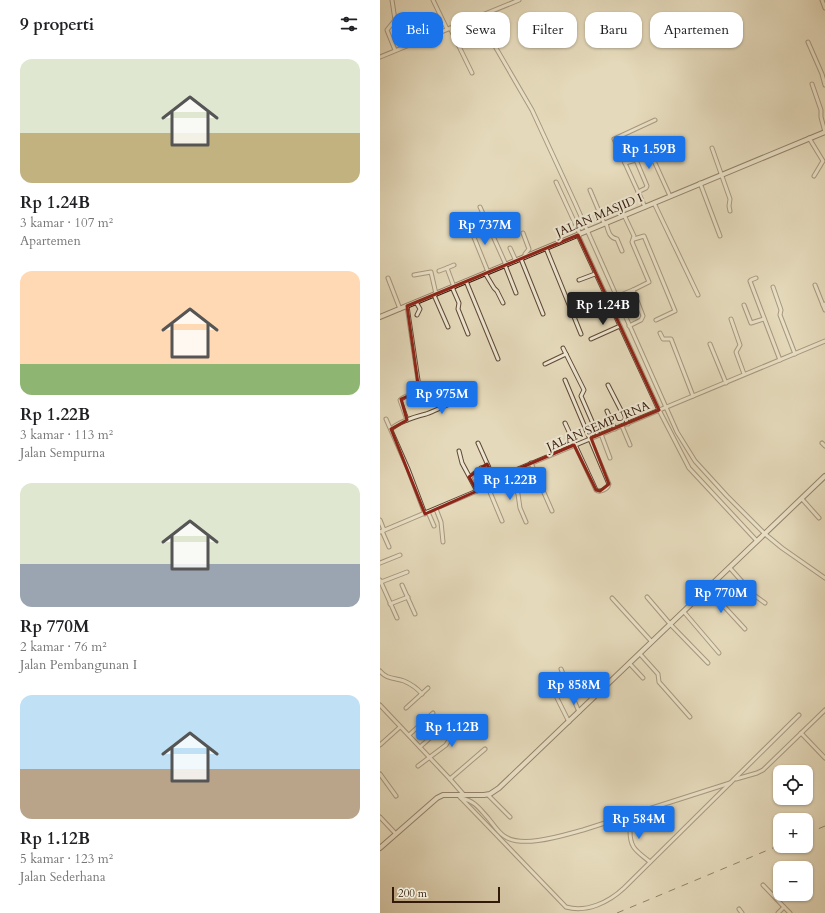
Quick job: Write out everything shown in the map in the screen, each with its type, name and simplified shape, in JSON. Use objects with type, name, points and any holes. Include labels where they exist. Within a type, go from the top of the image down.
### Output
[{"type":"main road","name":"JALAN MASJID I","points":[[380,317],[825,132]]},
{"type":"main road","points":[[380,848],[437,798],[446,795],[488,795],[498,788],[671,625],[825,476]]},
{"type":"street","points":[[392,0],[395,20],[388,27],[387,32],[395,50]]},
{"type":"street","points":[[433,0],[472,73]]},
{"type":"street","points":[[490,12],[519,0]]},
{"type":"street","points":[[822,0],[825,8]]},
{"type":"street","points":[[380,57],[451,28]]},
{"type":"street","points":[[808,42],[822,74],[825,85]]},
{"type":"street","points":[[494,48],[532,110],[665,408],[678,432],[695,461],[727,496],[761,537]]},
{"type":"street","points":[[812,84],[821,110],[821,117],[825,132]]},
{"type":"street","points":[[645,206],[614,139],[655,120]]},
{"type":"street","points":[[809,138],[823,161],[814,176]]},
{"type":"street","points":[[645,141],[670,196]]},
{"type":"street","points":[[649,150],[659,146]]},
{"type":"street","points":[[712,148],[730,199],[730,211]]},
{"type":"street","points":[[625,164],[636,160],[647,186],[638,192]]},
{"type":"street","points":[[556,182],[580,234],[595,274],[632,348],[659,410],[689,468],[761,537],[782,548],[825,578]]},
{"type":"street","points":[[700,183],[720,236]]},
{"type":"street","points":[[590,190],[610,236],[617,239],[622,251]]},
{"type":"street","points":[[654,203],[698,295]]},
{"type":"street","points":[[480,207],[516,293]]},
{"type":"street","points":[[616,297],[649,282],[632,242],[634,238],[624,215]]},
{"type":"street","points":[[469,225],[487,273],[503,303]]},
{"type":"street","points":[[523,233],[529,249],[523,258],[543,314]]},
{"type":"street","points":[[634,238],[644,236],[675,311],[656,320]]},
{"type":"street","points":[[510,248],[516,261]]},
{"type":"street","points":[[546,248],[580,334]]},
{"type":"street","points":[[440,271],[454,265]]},
{"type":"street","points":[[447,268],[459,303],[458,308],[468,334]]},
{"type":"street","points":[[414,275],[431,272],[435,294],[448,327]]},
{"type":"street","points":[[580,280],[595,274]]},
{"type":"street","points":[[388,278],[400,309]]},
{"type":"street","points":[[756,278],[750,280],[780,360]]},
{"type":"street","points":[[466,281],[498,359]]},
{"type":"street","points":[[815,285],[824,304],[825,310]]},
{"type":"street","points":[[773,287],[781,310],[780,315],[795,354]]},
{"type":"street","points":[[629,326],[641,320],[643,316],[633,290]]},
{"type":"street","points":[[586,306],[606,296]]},
{"type":"street","points":[[416,302],[420,309],[417,315]]},
{"type":"street","points":[[744,305],[751,323],[764,319]]},
{"type":"street","points":[[406,306],[419,387],[419,390],[403,397],[400,400],[407,420]]},
{"type":"street","points":[[731,319],[740,345],[736,352],[744,374]]},
{"type":"street","points":[[592,339],[620,326]]},
{"type":"street","points":[[660,333],[663,339],[671,339],[693,396]]},
{"type":"street","name":"JALAN SEMPURNA","points":[[382,531],[477,491],[487,485],[494,478],[628,424],[825,341]]},
{"type":"street","points":[[710,344],[726,383]]},
{"type":"street","points":[[632,348],[638,346]]},
{"type":"street","points":[[563,348],[584,390],[581,396],[610,458]]},
{"type":"street","points":[[545,364],[566,354]]},
{"type":"street","points":[[565,380],[610,484],[609,487],[600,491],[596,490],[565,423]]},
{"type":"street","points":[[608,385],[628,424]]},
{"type":"street","points":[[391,429],[407,420],[453,403]]},
{"type":"street","points":[[607,411],[615,429]]},
{"type":"street","points":[[386,419],[426,513],[434,526]]},
{"type":"street","points":[[622,426],[630,445]]},
{"type":"street","points":[[478,443],[494,478]]},
{"type":"street","points":[[822,443],[825,446]]},
{"type":"street","points":[[460,451],[462,463],[477,491]]},
{"type":"street","points":[[531,463],[552,511]]},
{"type":"street","points":[[470,477],[481,468],[488,466]]},
{"type":"street","points":[[508,473],[518,494],[520,508],[526,522]]},
{"type":"street","points":[[487,485],[502,521]]},
{"type":"street","points":[[802,498],[819,518]]},
{"type":"street","points":[[436,509],[441,522],[443,542]]},
{"type":"street","points":[[380,520],[382,531],[389,547]]},
{"type":"street","points":[[380,563],[400,555]]},
{"type":"street","points":[[730,568],[754,595],[765,603]]},
{"type":"street","points":[[397,618],[380,581],[407,572]]},
{"type":"street","points":[[402,585],[415,614]]},
{"type":"street","points":[[708,589],[745,629]]},
{"type":"street","points":[[390,604],[408,597]]},
{"type":"street","points":[[647,597],[671,625],[708,663]]},
{"type":"street","points":[[612,598],[652,642]]},
{"type":"street","points":[[684,612],[719,653]]},
{"type":"street","points":[[640,654],[658,674],[660,682],[690,717]]},
{"type":"street","points":[[630,664],[643,678]]},
{"type":"street","points":[[561,669],[579,712]]},
{"type":"street","points":[[380,671],[385,676],[404,681],[416,687],[422,694]]},
{"type":"street","points":[[406,708],[428,688]]},
{"type":"street","points":[[553,690],[569,722]]},
{"type":"street","points":[[380,706],[430,757],[450,779],[461,796],[566,907],[572,910],[587,911],[609,900],[624,888],[799,715]]},
{"type":"street","points":[[461,796],[474,802],[506,837],[516,840],[529,841],[564,835],[757,773],[763,770],[825,710]]},
{"type":"street","points":[[409,735],[433,713]]},
{"type":"street","points":[[418,766],[447,743],[452,735],[477,719]]},
{"type":"street","points":[[380,745],[400,726]]},
{"type":"street","points":[[420,747],[438,731]]},
{"type":"street","points":[[801,733],[825,758]]},
{"type":"street","points":[[450,779],[485,749]]},
{"type":"street","points":[[380,774],[396,796]]},
{"type":"street","points":[[488,795],[510,817]]},
{"type":"street","points":[[380,817],[396,834]]},
{"type":"street","points":[[626,825],[630,831],[633,847],[650,862]]},
{"type":"street","points":[[763,885],[790,913]]},
{"type":"street","points":[[778,913],[784,907]]},
{"type":"street","points":[[739,909],[742,913]]},
{"type":"highlighted area","points":[[578,235],[659,410],[591,438],[609,484],[600,491],[596,490],[574,445],[494,479],[487,464],[469,477],[477,491],[425,514],[391,429],[407,420],[401,399],[419,391],[407,306]]},
{"type":"railway","points":[[813,831],[825,826]]},
{"type":"railway","points":[[617,913],[773,848]]}]
